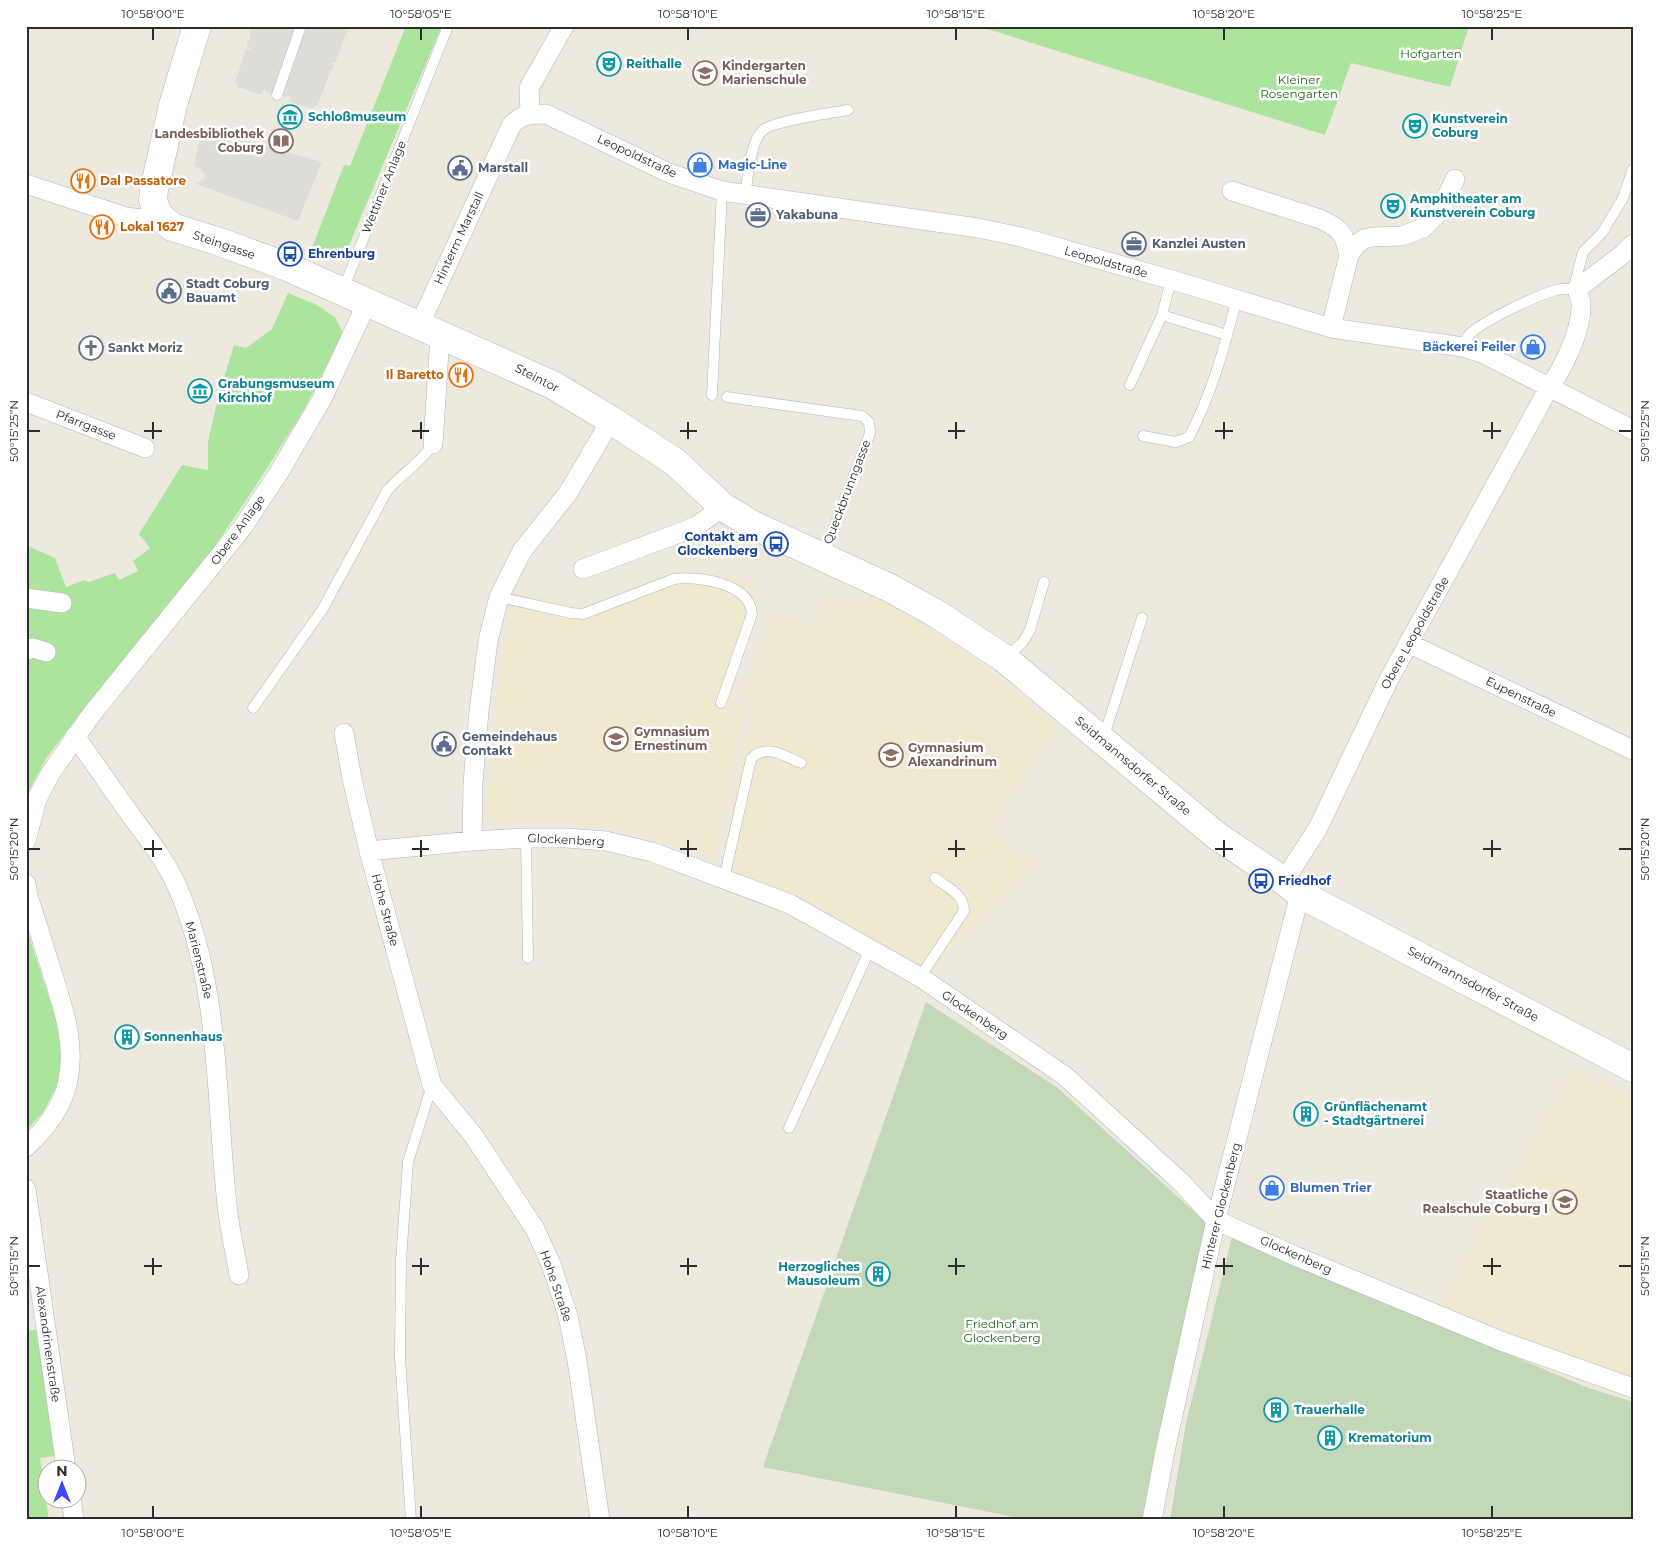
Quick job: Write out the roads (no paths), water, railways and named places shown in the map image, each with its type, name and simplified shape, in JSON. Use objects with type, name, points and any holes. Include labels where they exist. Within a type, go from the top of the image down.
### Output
[{"type":"street","points":[[28,188],[126,217],[142,219],[158,215],[153,200],[154,190],[173,105],[197,26]]},
{"type":"street","points":[[530,114],[529,88],[558,28]]},
{"type":"street","name":"Leopoldstraße","points":[[530,114],[546,114],[668,173],[722,191],[978,228],[1020,237],[1236,298],[1331,328],[1463,347],[1484,354],[1633,430]]},
{"type":"street","name":"Hinterm Marstall","points":[[430,330],[511,126],[520,117],[530,114]]},
{"type":"street","points":[[1349,255],[1364,239],[1372,236],[1402,236],[1423,228],[1440,211],[1455,179]]},
{"type":"street","points":[[1232,191],[1320,219],[1341,230],[1345,237],[1349,255],[1331,328]]},
{"type":"street","name":"Steingasse","points":[[158,215],[172,227],[285,266],[430,330]]},
{"type":"street","points":[[1577,289],[1623,254],[1633,244]]},
{"type":"street","name":"Obere Leopoldstraße","points":[[1292,888],[1376,705],[1557,376],[1579,326],[1581,302],[1577,289]]},
{"type":"street","name":"Obere Anlage","points":[[76,736],[242,528],[263,497],[322,399],[368,303]]},
{"type":"street","points":[[430,330],[434,444]]},
{"type":"street","name":"Steintor","points":[[430,330],[553,385],[648,444]]},
{"type":"street","name":"Pfarrgasse","points":[[26,402],[145,448]]},
{"type":"street","points":[[472,841],[473,783],[479,711],[488,641],[499,597],[522,552],[568,493],[611,420]]},
{"type":"street","name":"Seidmannsdorfer Straße","points":[[648,444],[675,462],[723,507],[753,525],[890,588],[937,614],[1005,659],[1217,836],[1292,888],[1633,1068]]},
{"type":"street","points":[[583,569],[695,526],[723,507]]},
{"type":"street","points":[[26,598],[62,603]]},
{"type":"street","name":"Eupenstraße","points":[[1410,644],[1633,750]]},
{"type":"street","points":[[26,650],[34,648],[46,652]]},
{"type":"street","points":[[344,734],[352,780],[369,851]]},
{"type":"street","points":[[26,841],[37,799],[50,774],[76,736]]},
{"type":"street","name":"Marienstraße","points":[[76,736],[155,849],[175,881],[185,904],[198,946],[209,993],[227,1205],[239,1275]]},
{"type":"street","name":"Glockenberg","points":[[369,851],[526,838],[568,838],[606,842],[652,852],[790,904],[920,977],[1065,1076],[1181,1182],[1216,1220],[1293,1255],[1500,1340],[1633,1388]]},
{"type":"street","name":"Hohe Straße","points":[[369,851],[432,1085],[478,1143],[535,1229],[551,1264],[568,1316],[577,1360],[600,1520]]},
{"type":"street","points":[[26,884],[28,896],[66,1017],[71,1056],[68,1082],[55,1114],[26,1147]]},
{"type":"street","name":"Hinterer Glockenberg","points":[[1152,1520],[1165,1451],[1216,1220],[1292,888]]},
{"type":"street","name":"Alexandrinenstraße","points":[[26,1189],[28,1224],[64,1458]]},
{"type":"lane","points":[[277,94],[301,26]]},
{"type":"lane","name":"Wettiner Anlage","points":[[342,291],[448,26]]},
{"type":"lane","points":[[746,195],[754,145],[762,131],[775,124],[848,110]]},
{"type":"lane","points":[[1463,347],[1465,339],[1471,332],[1486,322],[1537,297],[1558,290],[1577,289],[1575,284],[1583,252],[1602,233],[1623,198],[1633,168]]},
{"type":"lane","points":[[712,395],[722,191]]},
{"type":"lane","points":[[1130,385],[1162,315],[1171,280]]},
{"type":"lane","points":[[1143,436],[1176,442],[1189,437],[1201,415],[1228,335],[1236,298]]},
{"type":"lane","points":[[1162,315],[1228,335]]},
{"type":"lane","name":"Queckbrunngasse","points":[[727,397],[862,416],[869,422],[870,433],[822,558]]},
{"type":"lane","points":[[253,708],[322,610],[387,491],[394,482],[425,457],[434,444]]},
{"type":"lane","points":[[499,597],[571,614],[582,614],[674,579],[699,579],[736,588],[752,606],[752,614],[721,703]]},
{"type":"lane","points":[[1005,659],[1023,642],[1030,630],[1044,582]]},
{"type":"lane","points":[[1103,740],[1142,618]]},
{"type":"lane","points":[[724,879],[751,759],[756,753],[763,750],[772,751],[801,763]]},
{"type":"lane","points":[[526,838],[528,958]]},
{"type":"lane","points":[[920,977],[964,911],[964,903],[960,896],[935,878]]},
{"type":"lane","points":[[789,1128],[870,949]]},
{"type":"lane","points":[[411,1520],[400,1357],[401,1260],[408,1162],[432,1085]]},
{"type":"place","name":"Reithalle","points":[[609,64]]},
{"type":"place","name":"Kindergarten Marienschule","points":[[705,73]]},
{"type":"place","name":"Schloßmuseum","points":[[290,117]]},
{"type":"place","name":"Kunstverein Coburg","points":[[1415,126]]},
{"type":"place","name":"Landesbibliothek Coburg","points":[[281,141]]},
{"type":"place","name":"Magic-Line","points":[[700,165]]},
{"type":"place","name":"Marstall","points":[[460,168]]},
{"type":"place","name":"Dal Passatore","points":[[83,181]]},
{"type":"place","name":"Amphitheater am Kunstverein Coburg","points":[[1393,206]]},
{"type":"place","name":"Yakabuna","points":[[758,215]]},
{"type":"place","name":"Lokal 1627","points":[[102,227]]},
{"type":"place","name":"Kanzlei Austen","points":[[1134,244]]},
{"type":"place","name":"Ehrenburg","points":[[290,254]]},
{"type":"place","name":"Stadt Coburg Bauamt","points":[[169,291]]},
{"type":"place","name":"Bäckerei Feiler","points":[[1533,347]]},
{"type":"place","name":"Sankt Moriz","points":[[91,348]]},
{"type":"place","name":"Il Baretto","points":[[461,375]]},
{"type":"place","name":"Grabungsmuseum Kirchhof","points":[[200,391]]},
{"type":"place","name":"Contakt am Glockenberg","points":[[776,544]]},
{"type":"place","name":"Gymnasium Ernestinum","points":[[616,739]]},
{"type":"place","name":"Gemeindehaus Contakt","points":[[444,744]]},
{"type":"place","name":"Gymnasium Alexandrinum","points":[[891,755]]},
{"type":"place","name":"Friedhof","points":[[1261,881]]},
{"type":"place","name":"Sonnenhaus","points":[[127,1037]]},
{"type":"place","name":"Grünflächenamt - Stadtgärtnerei","points":[[1306,1114]]},
{"type":"place","name":"Blumen Trier","points":[[1272,1188]]},
{"type":"place","name":"Staatliche Realschule Coburg I","points":[[1565,1202]]},
{"type":"place","name":"Herzogliches Mausoleum","points":[[878,1274]]},
{"type":"place","name":"Trauerhalle","points":[[1276,1410]]},
{"type":"place","name":"Krematorium","points":[[1330,1438]]},
{"type":"park label","name":"Hofgarten","points":[[1431,54]]},
{"type":"park label","name":"Kleiner Rosengarten","points":[[1299,87]]},
{"type":"park label","name":"Friedhof am Glockenberg","points":[[1002,1331]]}]
